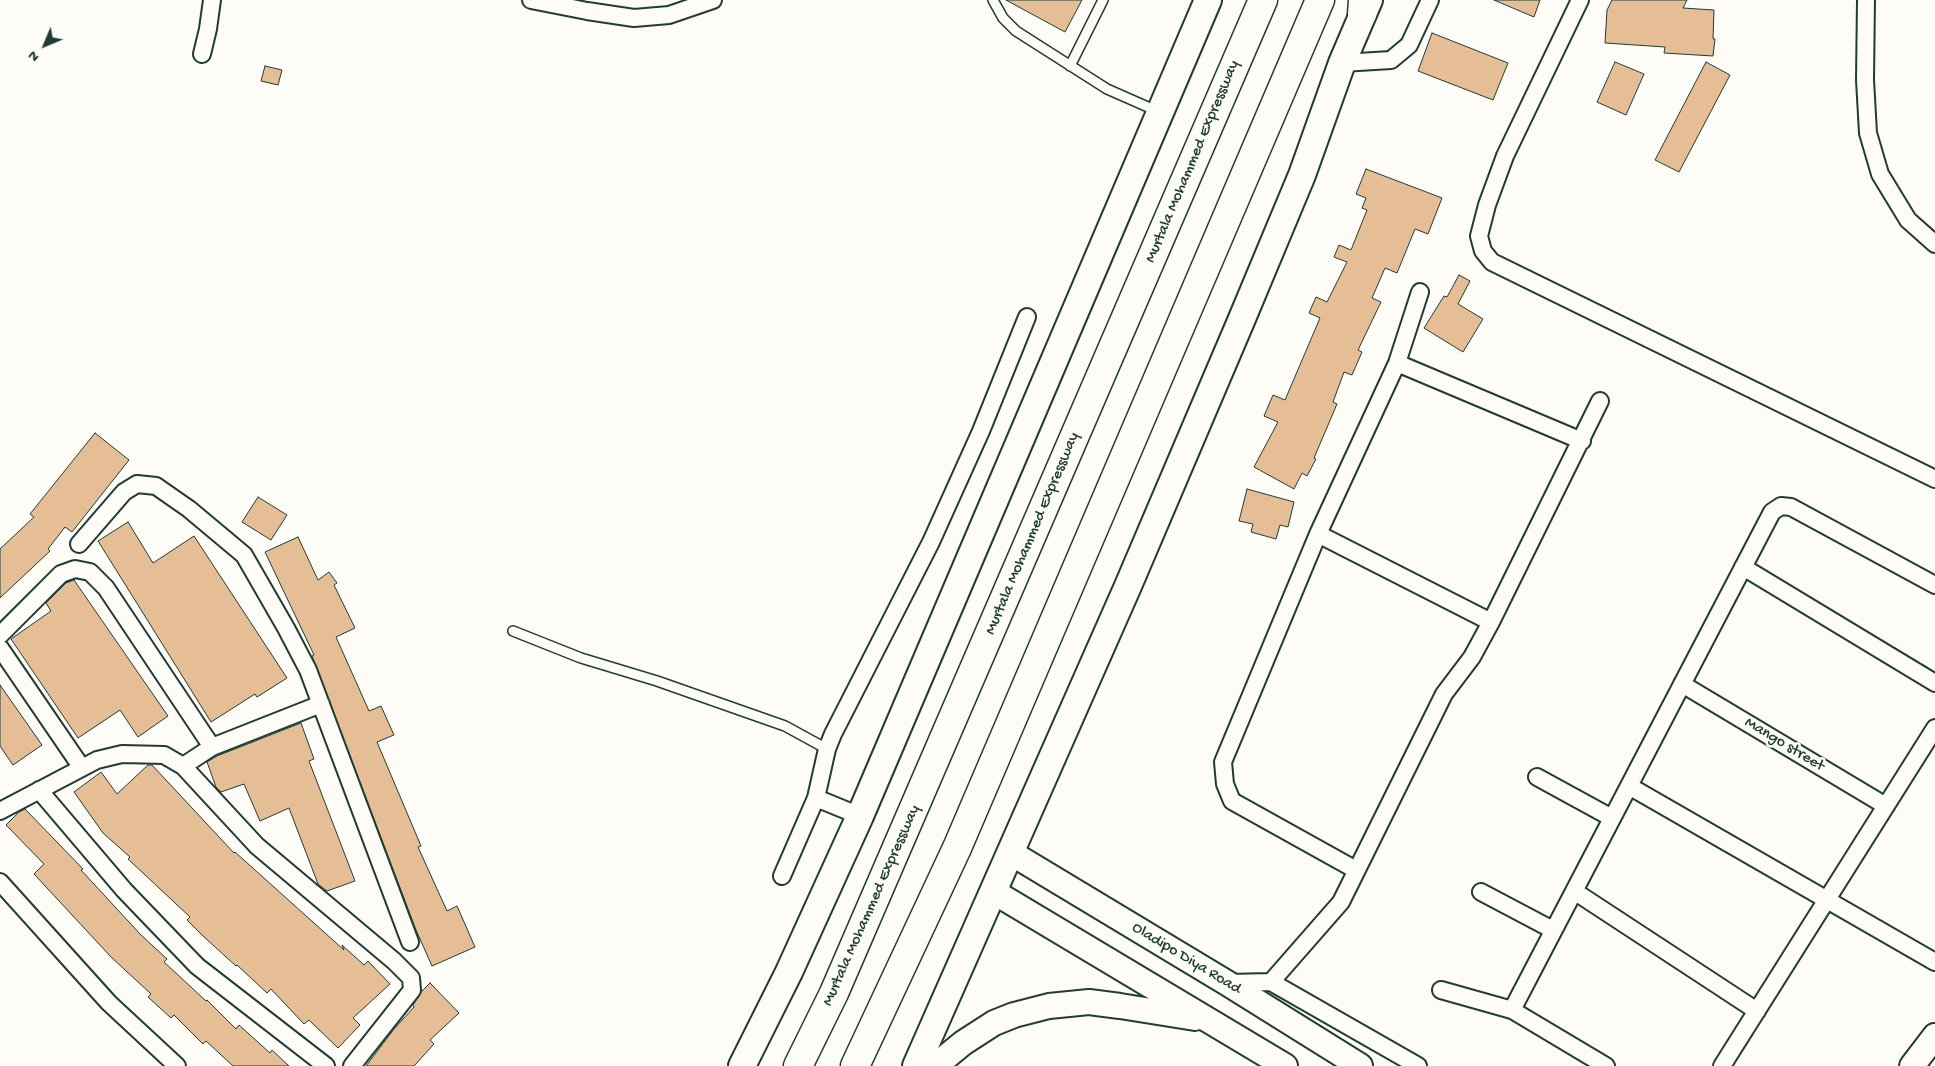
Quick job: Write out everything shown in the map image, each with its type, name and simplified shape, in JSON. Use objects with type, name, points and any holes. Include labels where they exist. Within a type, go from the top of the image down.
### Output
[{"type":"highway","name":"Murtala Mohammed Expressway","points":[[798,1066],[834,993],[1263,0]]},
{"type":"highway","points":[[855,1066],[957,848],[1320,0]]},
{"type":"main road","points":[[742,1066],[789,972],[860,816],[1208,0]]},
{"type":"main road","points":[[916,1066],[1132,577],[1298,184],[1342,62],[1365,5]]},
{"type":"main road","name":"Oladipo Diya Road","points":[[1011,853],[1227,983],[1360,1066]]},
{"type":"main road","points":[[994,892],[1285,1066]]},
{"type":"main road","points":[[935,1066],[964,1043],[994,1023],[1014,1015],[1049,1006],[1089,1002],[1208,1020]]},
{"type":"main road","points":[[1912,1066],[1935,1036]]},
{"type":"street","points":[[202,54],[212,0]]},
{"type":"street","points":[[531,0],[634,18],[668,15],[713,0]]},
{"type":"street","points":[[1342,62],[1391,60],[1408,45],[1430,0]]},
{"type":"street","points":[[1580,0],[1505,156],[1487,205],[1479,236],[1483,252],[1492,262],[1935,479]]},
{"type":"street","points":[[1866,0],[1864,80],[1868,132],[1880,174],[1908,220],[1935,244]]},
{"type":"street","points":[[1356,870],[1232,801],[1225,784],[1223,762],[1318,534],[1397,363],[1420,292]]},
{"type":"street","points":[[782,876],[816,798],[827,749],[931,542],[981,431],[1026,317]]},
{"type":"street","points":[[1397,363],[1582,441]]},
{"type":"street","points":[[1271,982],[1341,902],[1444,694],[1472,657],[1491,622],[1582,441],[1600,401]]},
{"type":"street","points":[[79,544],[124,492],[137,484],[156,486],[189,509],[244,555],[308,670],[410,942]]},
{"type":"street","points":[[1512,1010],[1772,512],[1781,506],[1791,507],[1933,580]]},
{"type":"street","points":[[1318,534],[1491,622]]},
{"type":"street","points":[[1743,567],[1935,683]]},
{"type":"street","points":[[0,635],[61,574],[74,569],[90,572],[106,588],[212,748]]},
{"type":"street","points":[[0,648],[82,768]]},
{"type":"street","name":"Mango street","points":[[1682,684],[1886,806]]},
{"type":"street","points":[[184,766],[212,748],[321,704]]},
{"type":"street","points":[[1722,1066],[1886,806],[1932,738]]},
{"type":"street","points":[[0,811],[97,760],[122,754],[164,755],[184,766],[257,846],[394,961],[411,978],[412,990],[352,1066]]},
{"type":"street","points":[[1537,777],[1612,818]]},
{"type":"street","points":[[1628,786],[1935,962]]},
{"type":"street","points":[[39,790],[124,890],[197,966],[326,1066]]},
{"type":"street","points":[[816,798],[860,816]]},
{"type":"street","points":[[0,882],[109,1003],[177,1066]]},
{"type":"street","points":[[1574,891],[1757,1011]]},
{"type":"street","points":[[1481,892],[1553,930]]},
{"type":"street","points":[[1227,983],[1271,982],[1418,1066]]},
{"type":"street","points":[[1441,990],[1512,1010],[1606,1066]]},
{"type":"lane","points":[[993,0],[1003,18],[1016,32],[1107,89],[1161,112]]},
{"type":"lane","points":[[1070,66],[1103,0]]},
{"type":"lane","points":[[514,631],[581,658],[657,681],[785,726],[827,749]]},
{"type":"building","points":[[1006,0],[1082,0],[1065,32]]},
{"type":"building","points":[[1494,0],[1540,0],[1534,17]]},
{"type":"building","points":[[1612,0],[1687,0],[1683,8],[1714,10],[1713,39],[1715,39],[1713,56],[1664,53],[1665,47],[1605,43],[1607,10]]},
{"type":"building","points":[[1432,33],[1508,63],[1493,100],[1418,71]]},
{"type":"building","points":[[1615,62],[1644,74],[1626,115],[1597,102]]},
{"type":"building","points":[[1706,62],[1730,75],[1679,172],[1655,160]]},
{"type":"building","points":[[265,66],[282,70],[278,85],[261,81]]},
{"type":"building","points":[[1366,169],[1442,198],[1428,234],[1415,229],[1397,273],[1385,268],[1372,298],[1381,302],[1358,350],[1362,352],[1352,375],[1344,372],[1333,402],[1337,404],[1314,458],[1316,459],[1307,476],[1302,473],[1294,489],[1254,467],[1278,422],[1264,416],[1273,395],[1285,400],[1320,318],[1309,313],[1316,297],[1327,302],[1347,262],[1334,257],[1339,245],[1351,250],[1367,210],[1362,208],[1366,198],[1356,194]]},
{"type":"building","points":[[1459,275],[1470,281],[1458,304],[1483,319],[1463,352],[1424,328],[1444,296],[1447,297]]},
{"type":"building","points":[[95,433],[129,460],[72,532],[65,527],[48,549],[50,551],[0,598],[0,549],[34,517],[30,514]]},
{"type":"building","points":[[1247,489],[1294,502],[1288,527],[1280,525],[1276,539],[1251,532],[1253,524],[1239,521]]},
{"type":"building","points":[[258,497],[287,515],[271,540],[242,522]]},
{"type":"building","points":[[128,522],[153,563],[194,536],[287,678],[257,697],[255,694],[211,722],[98,541]]},
{"type":"building","points":[[298,537],[318,580],[329,572],[337,583],[334,585],[355,628],[336,637],[369,711],[381,706],[394,735],[377,742],[421,846],[418,847],[447,911],[457,906],[475,947],[432,966],[416,930],[312,656],[314,655],[265,552]]},
{"type":"building","points":[[74,580],[168,716],[138,737],[120,710],[78,738],[11,639],[51,611],[46,603],[66,583]]},
{"type":"building","points":[[0,685],[42,745],[13,765],[0,746]]},
{"type":"building","points":[[301,723],[314,759],[309,761],[355,881],[327,891],[318,884],[289,808],[260,821],[244,784],[221,792],[216,787],[207,762],[217,756]]},
{"type":"building","points":[[148,765],[152,765],[234,853],[344,950],[342,945],[364,965],[368,961],[390,984],[353,1018],[360,1025],[338,1048],[309,1020],[304,1024],[271,989],[267,993],[203,936],[187,920],[190,917],[103,833],[74,792],[101,772],[117,794]]},
{"type":"building","points":[[25,809],[83,869],[81,870],[141,935],[167,959],[164,962],[236,1029],[239,1025],[270,1053],[272,1050],[289,1066],[233,1066],[206,1041],[203,1044],[174,1015],[171,1018],[148,997],[151,994],[111,957],[34,874],[44,864],[6,825],[19,812]]},
{"type":"building","points":[[430,983],[459,1013],[430,1040],[434,1044],[414,1066],[366,1066],[394,1029],[414,1007],[413,1005],[422,991]]}]
